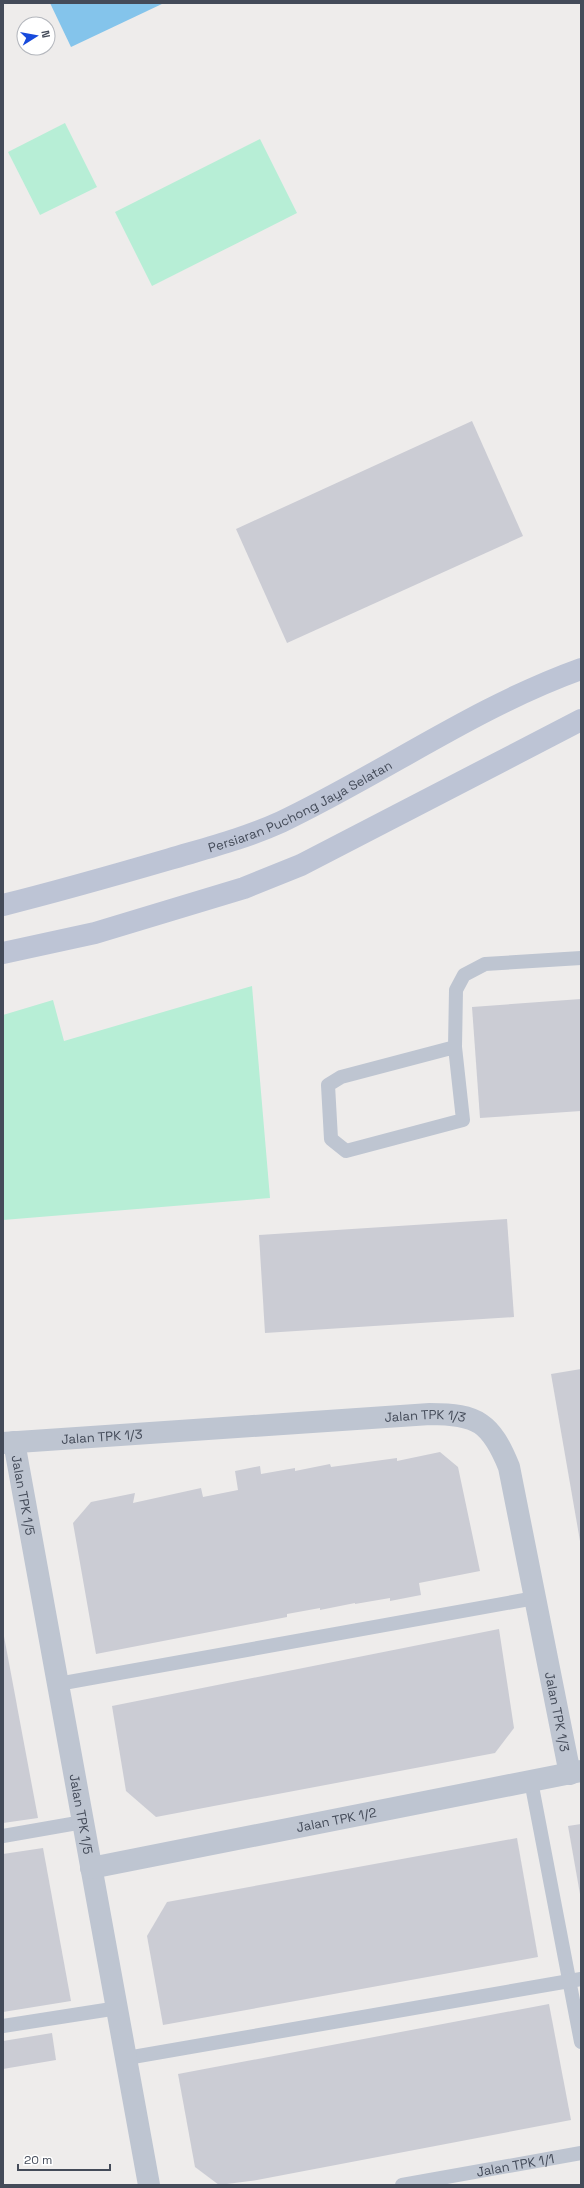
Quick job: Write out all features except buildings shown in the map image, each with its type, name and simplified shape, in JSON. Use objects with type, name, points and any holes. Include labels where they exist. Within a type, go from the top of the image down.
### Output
[{"type":"main road","name":"Persiaran Puchong Jaya Selatan","points":[[3,905],[59,892],[228,842],[280,822],[470,720],[553,679],[581,669]]},
{"type":"main road","points":[[3,953],[95,933],[244,888],[301,865],[581,720]]},
{"type":"street","name":"Jalan TPK 1/3","points":[[9,1442],[430,1414],[457,1414],[482,1424],[499,1442],[509,1467],[535,1598],[576,1772]]},
{"type":"street","name":"Jalan TPK 1/5","points":[[9,1442],[58,1684],[150,2185]]},
{"type":"street","name":"Jalan TPK 1/2","points":[[91,1868],[576,1772]]},
{"type":"lane","points":[[455,1047],[341,1077],[328,1085],[331,1139],[346,1151],[463,1120],[455,1047],[456,990],[464,975],[485,964],[581,958]]},
{"type":"lane","points":[[58,1684],[535,1598]]},
{"type":"lane","points":[[531,1781],[575,1980],[581,2042]]},
{"type":"lane","points":[[3,1836],[83,1822]]},
{"type":"lane","points":[[127,2058],[575,1980]]},
{"type":"lane","points":[[3,2026],[118,2008]]},
{"type":"lane","name":"Jalan TPK 1/1","points":[[402,2185],[581,2153]]},
{"type":"green space","points":[[65,123],[97,187],[40,215],[8,152]]},
{"type":"green space","points":[[260,139],[297,213],[152,286],[115,212]]},
{"type":"green space","points":[[252,986],[270,1198],[3,1220],[3,1015],[53,1000],[64,1041]]},
{"type":"water","points":[[50,3],[164,3],[71,47]]}]
